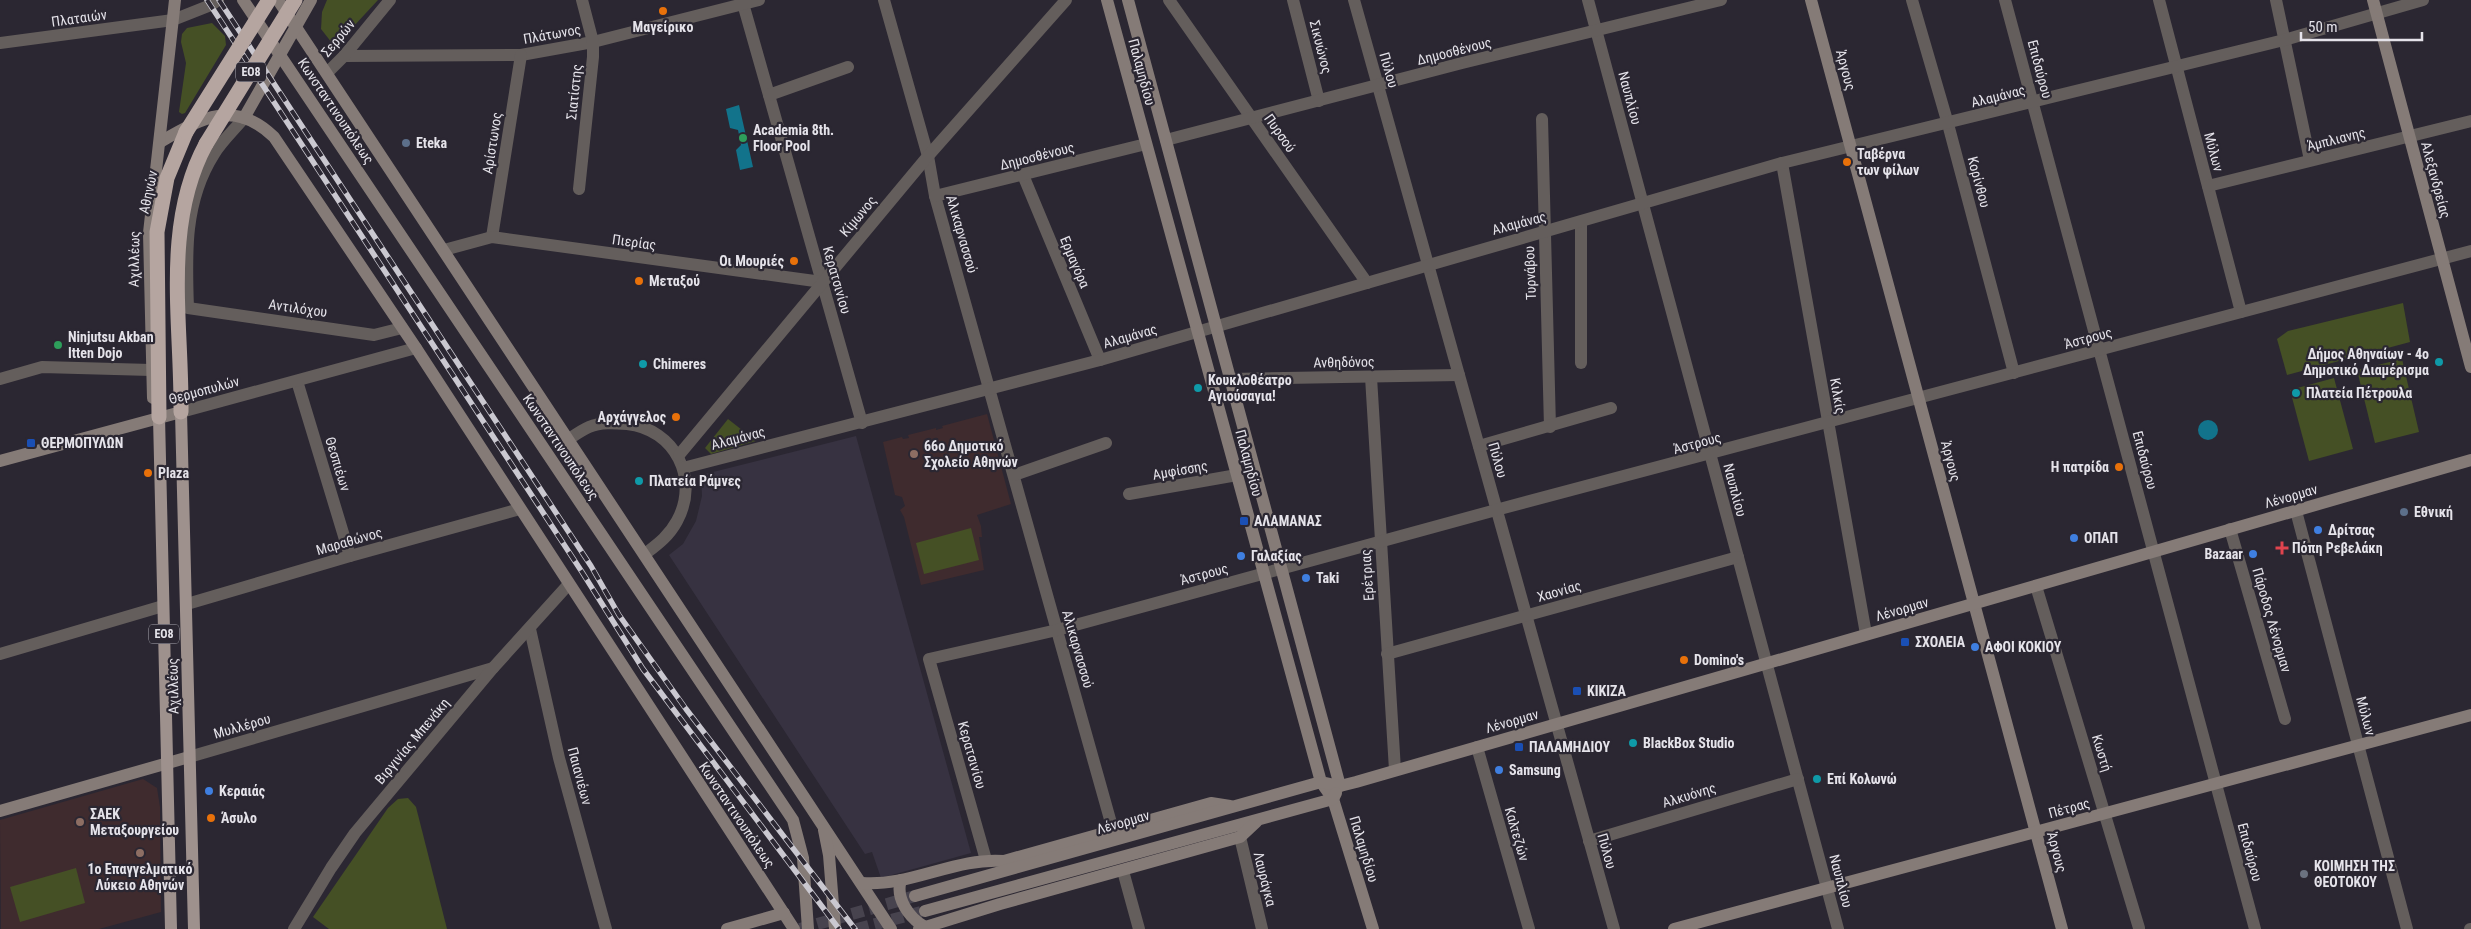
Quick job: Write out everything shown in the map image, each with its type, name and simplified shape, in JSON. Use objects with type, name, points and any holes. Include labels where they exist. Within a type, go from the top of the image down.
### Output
[{"type":"highway","name":"Αθηνών","points":[[159,410],[156,249],[159,212],[167,178],[186,132],[269,0]]},
{"type":"highway","name":"ΕΟ8","points":[[181,409],[179,250],[182,215],[188,184],[206,144],[294,0]]},
{"type":"main road","name":"Αχιλλέως","points":[[181,409],[194,929]]},
{"type":"main road","name":"Αχιλλέως","points":[[159,410],[171,929]]},
{"type":"street","points":[[173,20],[175,0]]},
{"type":"street","name":"Πλαταιών","points":[[0,44],[173,20],[211,5],[218,0]]},
{"type":"street","name":"Κωνσταντινουπόλεως","points":[[243,0],[792,820],[800,841],[803,858],[808,929]]},
{"type":"street","name":"Κωνσταντινουπόλεως","points":[[278,0],[328,72],[822,821],[891,929]]},
{"type":"street","points":[[244,118],[311,0]]},
{"type":"street","name":"Σερρών","points":[[328,72],[344,56],[390,0]]},
{"type":"street","name":"Σιατίστης","points":[[579,189],[593,42],[582,0]]},
{"type":"street","name":"Πλάτωνος","points":[[344,56],[521,55],[593,42],[742,2],[759,0]]},
{"type":"street","name":"Αλικαρνασσού","points":[[884,0],[928,156],[935,196],[1113,830]]},
{"type":"street","name":"Κίμωνος","points":[[678,455],[928,156],[1066,0]]},
{"type":"street","name":"Παλαμηδίου","points":[[1107,0],[1321,782],[1333,799],[1373,929]]},
{"type":"street","name":"Παλαμηδίου","points":[[1128,0],[1340,786]]},
{"type":"street","name":"Πυρσού","points":[[1169,0],[1367,283]]},
{"type":"street","name":"Σικυώνος","points":[[1294,0],[1319,101]]},
{"type":"street","name":"Πύλου","points":[[1354,0],[1614,929]]},
{"type":"street","name":"Ναυπλίου","points":[[1588,0],[1838,929]]},
{"type":"street","name":"Δημοσθένους","points":[[1166,140],[1251,116],[1319,101],[1721,0]]},
{"type":"street","name":"Άργους","points":[[1811,0],[2062,929]]},
{"type":"street","name":"Κορίνθου","points":[[1912,0],[1948,124],[2014,373]]},
{"type":"street","name":"Επιδαύρου","points":[[2005,0],[2255,929]]},
{"type":"street","name":"Μύλων","points":[[2159,0],[2241,312]]},
{"type":"street","points":[[2276,0],[2310,160]]},
{"type":"street","name":"Αλεξανδρείας","points":[[2373,0],[2408,137],[2471,367]]},
{"type":"street","name":"Αλαμάνας","points":[[683,468],[990,390],[1216,328],[1428,265],[1782,164],[2284,40],[2423,0]]},
{"type":"street","name":"Κερατσινίου","points":[[742,2],[862,423]]},
{"type":"street","name":"Αχιλλέως","points":[[159,410],[152,398],[150,370],[148,233],[173,20]]},
{"type":"street","name":"Αρίστωνος","points":[[492,237],[521,55]]},
{"type":"street","points":[[769,95],[848,67]]},
{"type":"street","name":"Κωνσταντινουπόλεως","points":[[160,142],[207,117],[234,116],[244,118],[266,130],[283,150],[416,348],[568,585],[794,929]]},
{"type":"street","name":"Αντιλόχου","points":[[244,118],[215,153],[202,176],[193,200],[188,230],[188,308],[374,335],[402,328]]},
{"type":"street","name":"Τυρνάβου","points":[[1542,119],[1550,426]]},
{"type":"street","name":"Άμπλιανης","points":[[2208,186],[2471,120]]},
{"type":"street","name":"Δημοσθένους","points":[[935,196],[1146,144]]},
{"type":"street","name":"Κιλκίς","points":[[1782,164],[1866,634]]},
{"type":"street","name":"Ερμαγόρα","points":[[1023,175],[1100,360]]},
{"type":"street","points":[[1581,222],[1581,363]]},
{"type":"street","name":"Πιερίας","points":[[444,250],[492,237],[822,282]]},
{"type":"street","name":"Άστρους","points":[[929,659],[1057,630],[1496,510],[1710,455],[2471,250]]},
{"type":"street","name":"Θερμοπυλών","points":[[0,461],[159,410],[181,409],[297,381],[416,348]]},
{"type":"street","points":[[0,379],[42,367],[150,370]]},
{"type":"street","name":"Ανθηδόνος","points":[[1230,379],[1459,376]]},
{"type":"street","name":"Ερέτριας","points":[[1371,377],[1395,770]]},
{"type":"street","name":"Θεσπιέων","points":[[297,381],[350,556]]},
{"type":"street","points":[[1478,446],[1610,408]]},
{"type":"street","points":[[569,439],[598,425],[610,422],[634,425],[659,434],[678,455],[683,468],[686,496],[678,520],[664,540],[645,554]]},
{"type":"street","points":[[1014,475],[1106,442]]},
{"type":"street","name":"Λένορμαν","points":[[915,896],[1321,782],[1340,786],[2471,460]]},
{"type":"street","name":"Αμφίσσης","points":[[1129,494],[1237,474]]},
{"type":"street","name":"Μαραθώνος","points":[[187,604],[520,509]]},
{"type":"street","name":"Μύλων","points":[[2296,511],[2407,929]]},
{"type":"street","name":"Πάροδος Λένορμαν","points":[[2230,529],[2285,719]]},
{"type":"street","name":"Χαονίας","points":[[1387,654],[1738,557]]},
{"type":"street","name":"Βιργινίας Μπενάκη","points":[[294,929],[331,868],[355,834],[493,668],[568,585]]},
{"type":"street","name":"Κωστή","points":[[2036,586],[2139,928]]},
{"type":"street","points":[[0,654],[163,606]]},
{"type":"street","name":"Παιανιέων","points":[[530,629],[560,758],[606,929]]},
{"type":"street","name":"Κερατσινίου","points":[[929,659],[986,860]]},
{"type":"street","name":"Μυλλέρου","points":[[0,811],[493,668]]},
{"type":"street","name":"Πέτρας","points":[[1674,929],[2471,716]]},
{"type":"street","name":"Καλτεζών","points":[[1477,747],[1529,929]]},
{"type":"street","name":"Αλκυόνης","points":[[1588,841],[1798,778]]},
{"type":"street","points":[[925,911],[1333,799],[1340,786]]},
{"type":"street","points":[[862,883],[883,884],[986,860],[1004,861],[1211,802],[1232,807]]},
{"type":"street","points":[[902,880],[899,895],[912,918],[922,928],[1000,904],[1240,837],[1258,820]]},
{"type":"street","name":"Κωνσταντινουπόλεως","points":[[822,821],[829,855],[835,929]]},
{"type":"street","name":"Λαυράγκα","points":[[1240,837],[1262,929]]},
{"type":"street","points":[[1123,871],[1138,929]]},
{"type":"street","points":[[728,929],[784,912]]},
{"type":"shaded area","points":[[987,414],[1011,504],[977,515],[981,526],[982,537],[979,537],[984,570],[921,585],[904,517],[900,510],[905,506],[902,497],[895,495],[883,442],[902,437],[903,439],[909,438],[908,435],[936,428],[936,430],[943,428],[942,426]]},
{"type":"shaded area","points":[[856,436],[971,853],[881,878],[872,852],[865,854],[669,555],[683,544],[696,521],[702,496],[701,475]]},
{"type":"shaded area","points":[[143,779],[157,788],[160,807],[161,912],[99,929],[1,929],[0,820]]},
{"type":"green space","points":[[327,0],[378,0],[340,41],[332,43],[321,29],[322,12]]},
{"type":"green space","points":[[212,23],[225,36],[226,45],[185,113],[182,114],[179,112],[186,63],[181,42],[182,34],[187,28]]},
{"type":"green space","points":[[2403,303],[2410,342],[2287,375],[2277,339],[2288,331]]},
{"type":"green space","points":[[2402,359],[2419,432],[2375,443],[2357,370]]},
{"type":"green space","points":[[2334,378],[2353,449],[2309,461],[2290,390]]},
{"type":"green space","points":[[728,419],[756,441],[711,454],[705,448]]},
{"type":"green space","points":[[971,528],[979,560],[924,574],[916,543]]},
{"type":"green space","points":[[408,798],[416,807],[447,929],[329,929],[313,917],[388,808],[398,799]]},
{"type":"green space","points":[[76,868],[85,903],[20,922],[10,887]]},
{"type":"water","name":"Academia 8th. Floor Pool","points":[[739,105],[753,167],[740,170],[736,150],[741,145],[738,130],[730,128],[726,109]]},
{"type":"water","points":[[2208,420],[2215,423],[2218,430],[2215,437],[2208,440],[2201,437],[2198,430],[2201,423]]},
{"type":"tunnel","points":[[800,929],[915,896]]},
{"type":"tunnel","points":[[857,929],[925,911]]},
{"type":"railway","points":[[207,0],[582,572],[643,669],[839,929]]},
{"type":"railway","points":[[219,0],[591,566],[619,615],[686,709],[855,929]]},
{"type":"place","name":"Μαγείρικο","points":[[663,11]]},
{"type":"place","name":"Academia 8th. Floor Pool","points":[[743,138]]},
{"type":"place","name":"Eteka","points":[[406,143]]},
{"type":"place","name":"Ταβέρνα των φίλων","points":[[1847,162]]},
{"type":"place","name":"Οι Μουριές","points":[[794,261]]},
{"type":"place","name":"Μεταξού","points":[[639,281]]},
{"type":"place","name":"Ninjutsu Akban Itten Dojo","points":[[58,345]]},
{"type":"place","name":"Δήμος Αθηναίων - 4ο Δημοτικό Διαμέρισμα","points":[[2439,362]]},
{"type":"place","name":"Chimeres","points":[[643,364]]},
{"type":"place","name":"Κουκλοθέατρο Αγιούσαγια!","points":[[1198,388]]},
{"type":"place","name":"Πλατεία Πέτρουλα","points":[[2296,393]]},
{"type":"place","name":"Αρχάγγελος","points":[[676,417]]},
{"type":"place","name":"ΘΕΡΜΟΠΥΛΩΝ","points":[[31,443]]},
{"type":"place","name":"66ο Δημοτικό Σχολείο Αθηνών","points":[[914,454]]},
{"type":"place","name":"Η πατρίδα","points":[[2119,467]]},
{"type":"place","name":"Plaza","points":[[148,473]]},
{"type":"place","name":"Πλατεία Ράμνες","points":[[639,481]]},
{"type":"place","name":"Εθνική","points":[[2404,512]]},
{"type":"place","name":"ΑΛΑΜΑΝΑΣ","points":[[1244,521]]},
{"type":"place","name":"Δρίτσας","points":[[2318,530]]},
{"type":"place","name":"ΟΠΑΠ","points":[[2074,538]]},
{"type":"place","name":"Πόπη Ρεβελάκη","points":[[2282,548]]},
{"type":"place","name":"Bazaar","points":[[2253,554]]},
{"type":"place","name":"Γαλαξίας","points":[[1241,556]]},
{"type":"place","name":"Taki","points":[[1306,578]]},
{"type":"place","name":"ΣΧΟΛΕΙΑ","points":[[1905,642]]},
{"type":"place","name":"ΑΦΟΙ ΚΟΚΙΟΥ","points":[[1975,647]]},
{"type":"place","name":"Domino's","points":[[1684,660]]},
{"type":"place","name":"ΚΙΚΙΖΑ","points":[[1577,691]]},
{"type":"place","name":"BlackBox Studio","points":[[1633,743]]},
{"type":"place","name":"ΠΑΛΑΜΗΔΙΟΥ","points":[[1519,747]]},
{"type":"place","name":"Samsung","points":[[1499,770]]},
{"type":"place","name":"Επί Κολωνώ","points":[[1817,779]]},
{"type":"place","name":"Κεραιάς","points":[[209,791]]},
{"type":"place","name":"Άσυλο","points":[[211,818]]},
{"type":"place","name":"ΣΑΕΚ Μεταξουργείου","points":[[80,822]]},
{"type":"place","name":"1o Επαγγελματικό Λύκειο Αθηνών","points":[[140,853]]},
{"type":"place","name":"ΚΟΙΜΗΣΗ ΤΗΣ ΘΕΟΤΟΚΟΥ","points":[[2304,874]]}]
